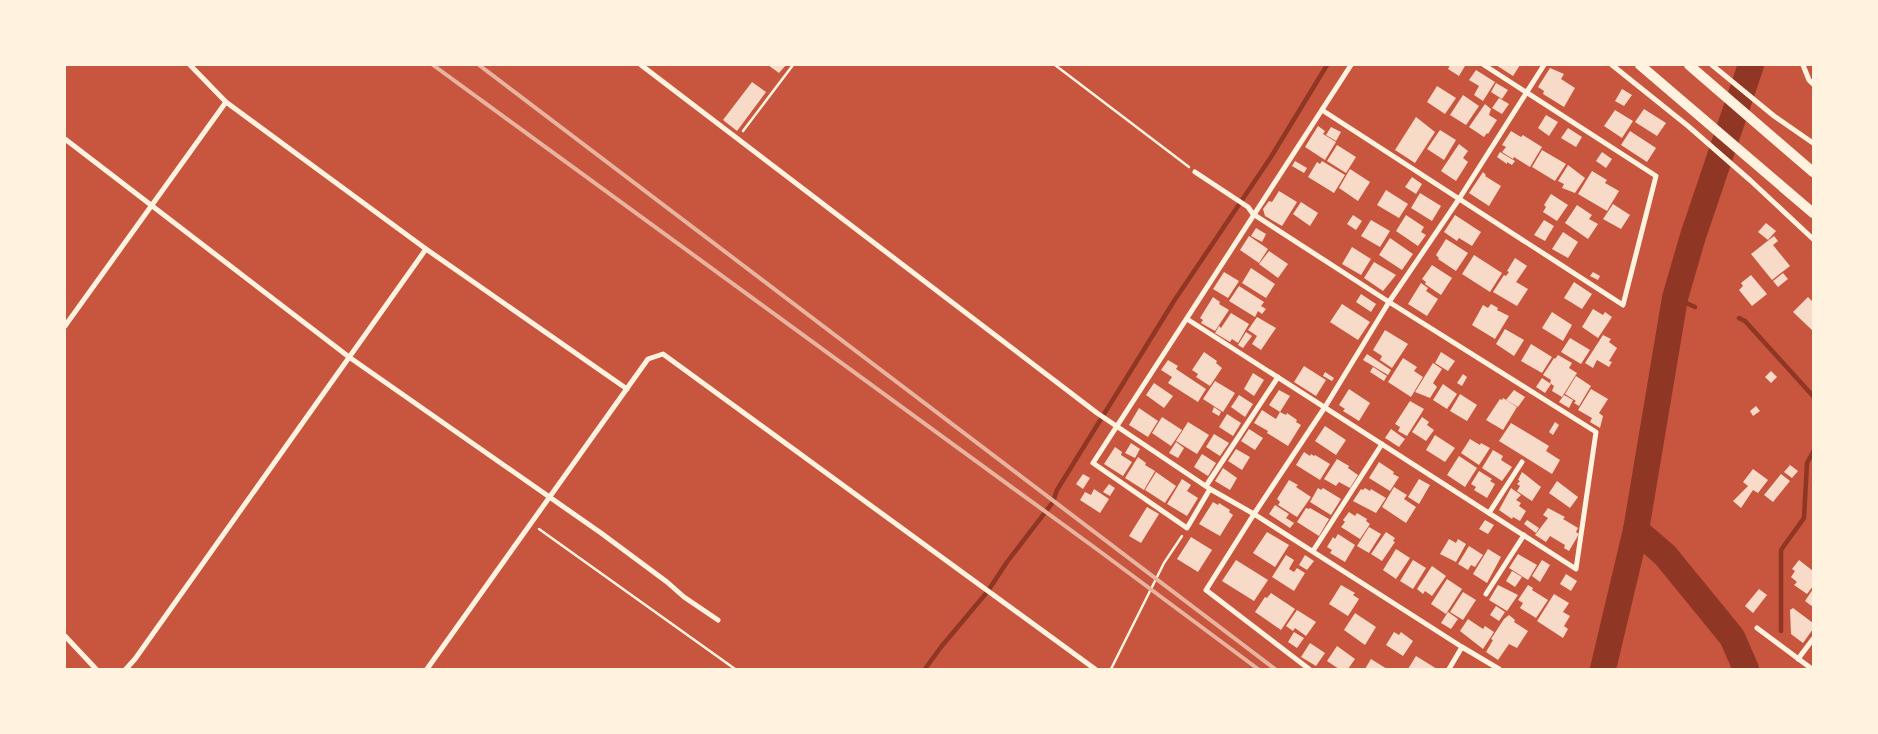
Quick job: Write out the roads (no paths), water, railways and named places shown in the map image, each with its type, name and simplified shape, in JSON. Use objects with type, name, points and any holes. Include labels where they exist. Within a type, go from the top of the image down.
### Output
[{"type":"highway","points":[[1640,65],[1813,213]]},
{"type":"highway","points":[[1689,65],[1813,172]]},
{"type":"street","points":[[190,65],[226,102],[426,249],[627,389]]},
{"type":"street","points":[[641,65],[1097,413],[1208,487],[1254,514],[1499,669]]},
{"type":"street","points":[[1278,377],[1208,487],[1187,528],[1094,463],[1253,214],[1351,65]]},
{"type":"street","points":[[1322,110],[1624,305],[1656,176],[1484,65]]},
{"type":"street","points":[[1309,669],[1206,590],[1325,407],[1389,302],[1459,199],[1544,65]]},
{"type":"street","points":[[1612,65],[1688,126],[1813,239]]},
{"type":"street","points":[[1712,65],[1774,116],[1813,144]]},
{"type":"street","points":[[1803,65],[1809,80],[1813,84]]},
{"type":"street","points":[[65,326],[226,102]]},
{"type":"street","points":[[65,139],[349,357],[601,533],[684,597],[718,620]]},
{"type":"street","points":[[1187,319],[1576,569],[1596,432],[1253,214],[1248,207],[1195,172]]},
{"type":"street","points":[[126,669],[141,651],[426,249]]},
{"type":"street","points":[[427,669],[648,359],[663,354],[1095,669]]},
{"type":"street","points":[[1313,552],[1382,444]]},
{"type":"street","points":[[1489,513],[1522,462]]},
{"type":"street","points":[[1486,594],[1524,535]]},
{"type":"street","points":[[1756,628],[1812,669]]},
{"type":"street","points":[[65,636],[96,669]]},
{"type":"street","points":[[1798,659],[1813,639]]},
{"type":"street","points":[[1449,669],[1462,647]]},
{"type":"waterway","points":[[925,669],[988,591],[1007,562],[1053,502],[1057,490],[1174,301],[1271,157],[1327,65]]},
{"type":"waterway","points":[[1603,669],[1636,530],[1675,298],[1693,236],[1751,65]]},
{"type":"waterway","points":[[1675,298],[1695,307]]},
{"type":"waterway","points":[[1739,318],[1745,321],[1813,396]]},
{"type":"waterway","points":[[1781,631],[1781,550],[1804,518],[1807,463],[1813,452]]},
{"type":"waterway","points":[[1636,530],[1665,555],[1732,637],[1746,669]]},
{"type":"railway","points":[[433,65],[1098,550],[1258,669]]},
{"type":"railway","points":[[479,65],[1275,669]]}]
